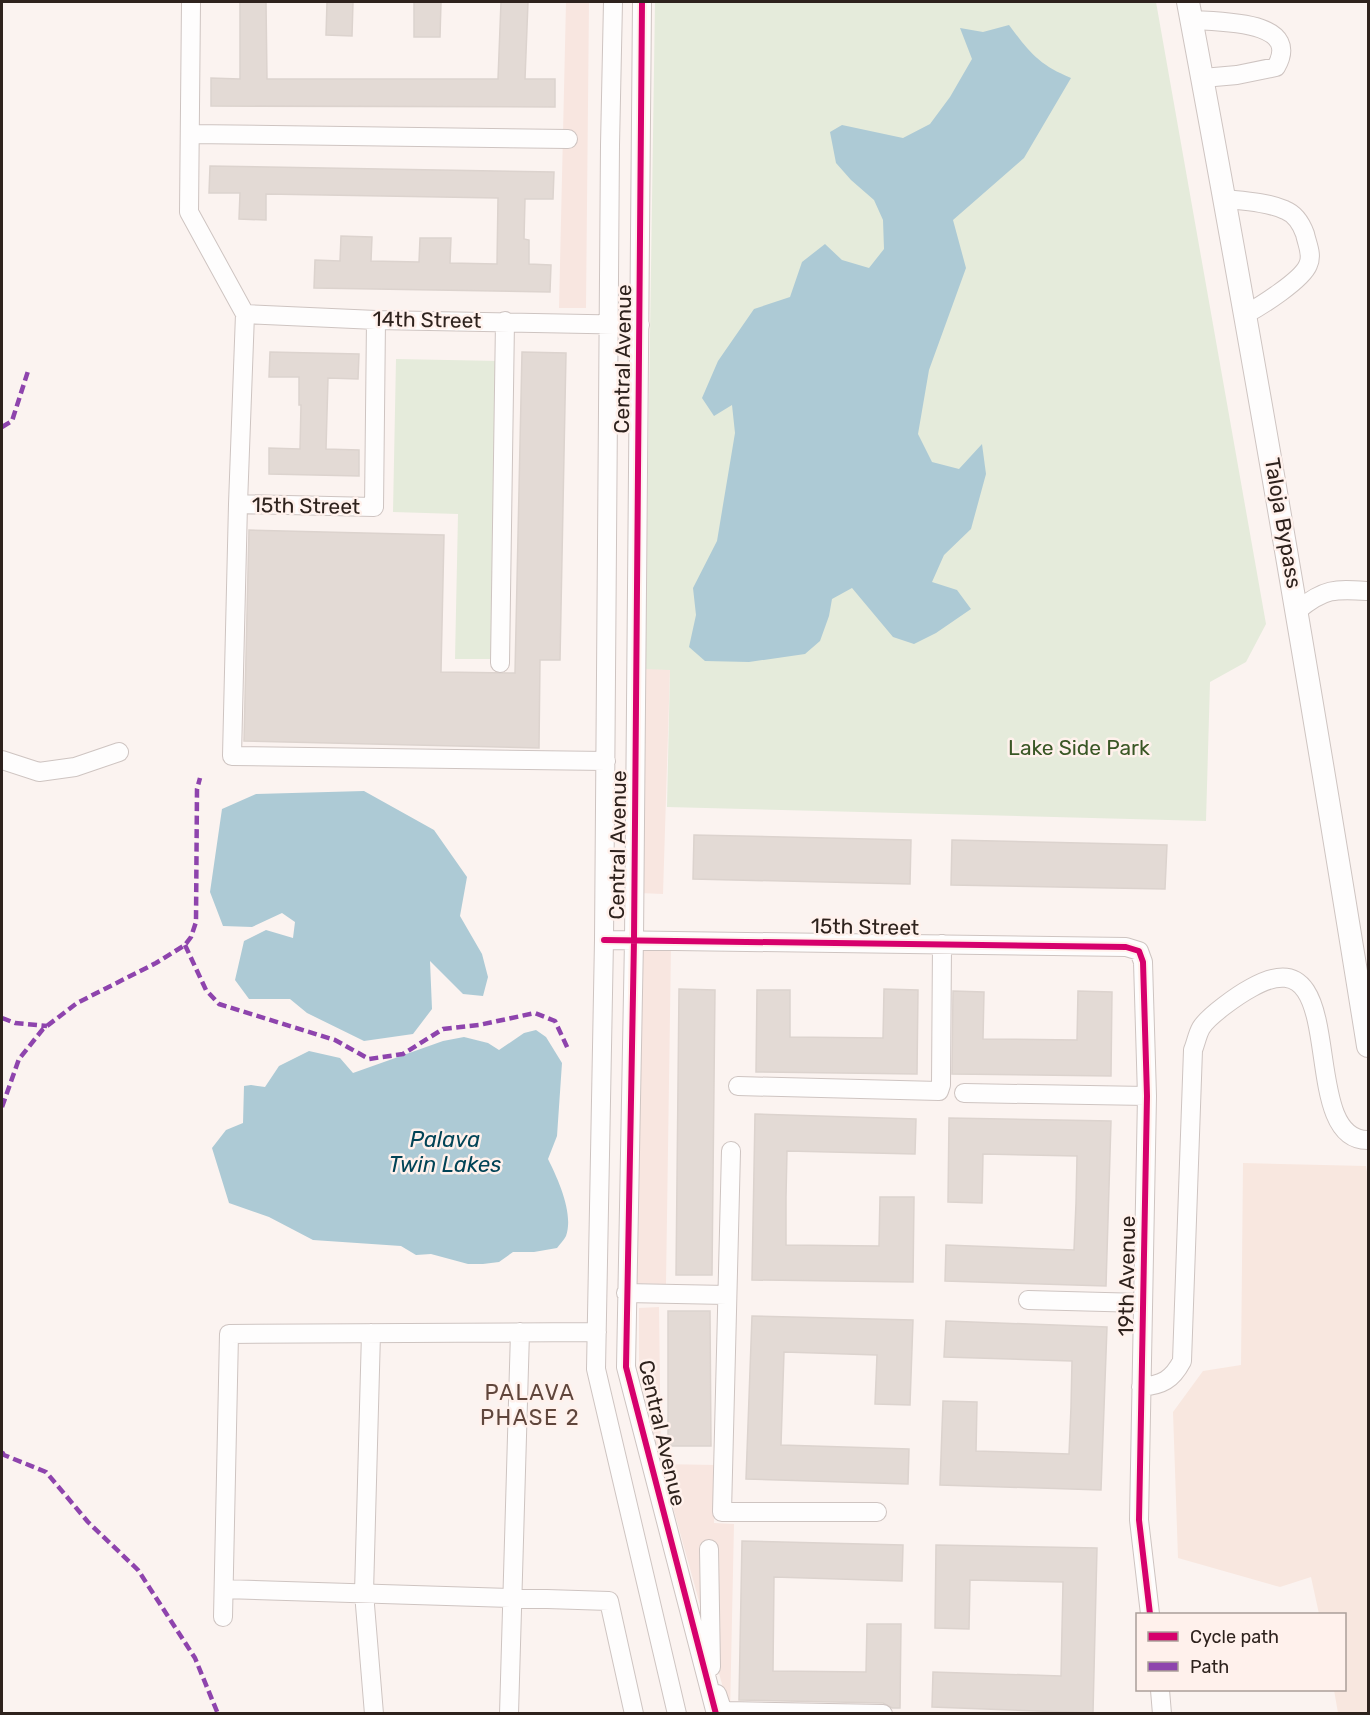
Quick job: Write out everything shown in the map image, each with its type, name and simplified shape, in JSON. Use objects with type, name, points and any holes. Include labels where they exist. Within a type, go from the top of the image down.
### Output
[{"type":"main road","name":"Taloja Bypass","points":[[1190,11],[1226,199],[1298,610],[1368,1046]]},
{"type":"street","points":[[191,2],[189,212],[245,314],[232,756],[606,761]]},
{"type":"street","name":"Central Avenue","points":[[613,2],[604,940],[596,1369],[677,1713]]},
{"type":"street","name":"Central Avenue","points":[[642,2],[633,940],[626,1367],[716,1713]]},
{"type":"street","points":[[1190,11],[1268,30],[1276,36],[1282,50],[1282,57],[1276,67],[1237,75],[1203,78]]},
{"type":"street","points":[[190,134],[568,139]]},
{"type":"street","points":[[1226,199],[1284,209],[1294,215],[1302,226],[1310,254],[1308,266],[1298,277],[1265,304],[1246,314]]},
{"type":"street","name":"14th Street","points":[[245,314],[376,320],[640,325]]},
{"type":"street","name":"15th Street","points":[[238,504],[374,507],[376,320]]},
{"type":"street","points":[[500,663],[505,321]]},
{"type":"street","points":[[1298,610],[1312,598],[1328,591],[1368,591]]},
{"type":"street","points":[[2,760],[39,772],[75,766],[119,752]]},
{"type":"street","name":"15th Street","points":[[604,940],[1126,947]]},
{"type":"street","points":[[738,1086],[939,1091],[941,1085],[942,944]]},
{"type":"street","name":"19th Avenue","points":[[1126,947],[1138,951],[1143,962],[1147,1096],[1139,1520],[1150,1613]]},
{"type":"street","points":[[1141,1387],[1157,1386],[1176,1372],[1182,1361],[1193,1050],[1202,1026],[1248,989],[1266,980],[1279,978],[1295,981],[1305,987],[1315,1013],[1332,1107],[1346,1133],[1361,1140],[1368,1140]]},
{"type":"street","points":[[964,1093],[1147,1096]]},
{"type":"street","points":[[731,1151],[722,1512],[877,1512]]},
{"type":"street","points":[[626,1293],[727,1295]]},
{"type":"street","points":[[1028,1300],[1143,1303]]},
{"type":"street","points":[[509,1713],[520,1332]]},
{"type":"street","points":[[223,1617],[229,1334],[597,1332]]},
{"type":"street","points":[[371,1333],[364,1593],[374,1713]]},
{"type":"street","points":[[709,1549],[712,1672],[722,1708],[736,1712],[883,1713]]},
{"type":"street","points":[[224,1589],[609,1600],[634,1713]]},
{"type":"street","points":[[1160,1691],[1162,1713]]},
{"type":"shaded area","points":[[566,2],[589,3],[586,308],[559,308]]},
{"type":"shaded area","points":[[645,669],[670,669],[663,894],[639,893]]},
{"type":"shaded area","points":[[637,948],[671,948],[666,1284],[632,1283]]},
{"type":"shaded area","points":[[1243,1163],[1366,1166],[1368,1178],[1368,1713],[1338,1713],[1334,1691],[1346,1691],[1346,1613],[1319,1613],[1311,1577],[1280,1587],[1178,1558],[1173,1412],[1203,1371],[1241,1365]]},
{"type":"shaded area","points":[[659,1307],[661,1464],[639,1368],[639,1308]]},
{"type":"shaded area","points":[[661,1464],[716,1465],[714,1523],[734,1524],[730,1713]]},
{"type":"green space","name":"Lake Side Park","points":[[655,2],[1156,2],[1266,624],[1246,662],[1210,682],[1206,821],[667,807],[670,670],[645,669]]},
{"type":"green space","points":[[396,359],[500,361],[495,659],[455,659],[458,514],[393,512]]},
{"type":"water","points":[[1009,25],[1043,63],[1071,78],[1024,158],[953,220],[966,268],[929,370],[918,434],[932,462],[959,469],[982,444],[986,474],[971,529],[944,555],[932,582],[957,590],[971,609],[936,633],[914,644],[893,637],[852,588],[832,599],[820,641],[805,654],[749,662],[705,661],[689,647],[696,615],[693,588],[717,541],[735,433],[732,405],[714,416],[702,398],[718,361],[754,309],[790,297],[802,262],[825,244],[842,260],[869,268],[884,249],[883,220],[874,200],[836,163],[830,132],[842,125],[903,138],[930,124],[950,97],[972,59],[960,28],[983,32]]},
{"type":"water","points":[[364,791],[434,830],[467,877],[460,916],[482,954],[488,977],[483,996],[463,994],[430,961],[432,1009],[413,1034],[364,1041],[307,1013],[290,999],[249,999],[235,980],[244,941],[266,930],[293,938],[295,922],[282,913],[252,927],[223,926],[210,892],[222,809],[256,794]]},
{"type":"water","name":"Palava Twin Lakes","points":[[536,1030],[546,1037],[562,1063],[557,1136],[548,1159],[564,1197],[568,1218],[566,1236],[557,1248],[534,1252],[513,1252],[499,1262],[468,1264],[431,1254],[416,1255],[401,1246],[313,1240],[269,1217],[229,1203],[212,1148],[226,1130],[243,1123],[244,1086],[265,1087],[279,1066],[309,1051],[340,1058],[353,1073],[443,1041],[464,1037],[488,1043],[499,1050],[524,1033]]},
{"type":"building","points":[[240,2],[266,2],[267,79],[498,79],[501,2],[528,2],[525,79],[555,79],[555,107],[211,106],[211,78],[240,79]]},
{"type":"building","points":[[327,2],[353,2],[352,36],[326,35]]},
{"type":"building","points":[[414,2],[441,2],[440,37],[414,37]]},
{"type":"building","points":[[210,166],[554,172],[553,199],[525,199],[524,239],[529,240],[529,264],[551,265],[550,292],[314,288],[315,260],[340,261],[341,236],[372,237],[371,261],[419,262],[420,238],[451,238],[450,263],[497,264],[498,198],[266,194],[266,220],[239,219],[240,193],[209,193]]},
{"type":"building","points":[[270,352],[359,354],[358,379],[328,378],[326,449],[359,450],[359,476],[269,474],[269,448],[300,449],[301,405],[299,405],[299,377],[269,377]]},
{"type":"building","points":[[522,352],[566,353],[560,660],[540,660],[539,748],[244,741],[249,530],[444,535],[441,672],[515,673]]},
{"type":"building","points":[[694,835],[911,840],[910,884],[693,879]]},
{"type":"building","points":[[952,840],[1167,845],[1165,889],[951,885]]},
{"type":"building","points":[[679,989],[715,990],[712,1275],[676,1275]]},
{"type":"building","points":[[884,989],[918,990],[917,1074],[756,1072],[757,990],[790,990],[790,1037],[883,1038]]},
{"type":"building","points":[[953,991],[984,992],[983,1039],[1077,1040],[1078,991],[1112,992],[1111,1076],[952,1074]]},
{"type":"building","points":[[755,1114],[916,1119],[915,1154],[787,1151],[786,1197],[786,1245],[879,1246],[880,1197],[914,1197],[913,1282],[752,1280]]},
{"type":"building","points":[[949,1118],[1111,1121],[1106,1286],[945,1281],[946,1245],[1074,1250],[1076,1203],[1077,1156],[983,1154],[982,1203],[948,1202]]},
{"type":"building","points":[[668,1311],[710,1311],[711,1446],[668,1446]]},
{"type":"building","points":[[752,1316],[913,1320],[910,1405],[875,1404],[877,1355],[784,1352],[781,1445],[909,1449],[908,1484],[746,1479]]},
{"type":"building","points":[[946,1321],[1107,1327],[1101,1490],[940,1485],[943,1401],[977,1402],[976,1451],[1069,1454],[1071,1407],[1072,1361],[944,1357]]},
{"type":"building","points":[[742,1541],[903,1545],[902,1581],[774,1577],[773,1671],[866,1672],[867,1624],[901,1624],[900,1708],[892,1708],[883,1703],[739,1700]]},
{"type":"building","points":[[936,1545],[1097,1548],[1093,1713],[932,1707],[933,1672],[1061,1676],[1063,1582],[970,1580],[969,1629],[935,1628]]},
{"type":"marked path","points":[[2,427],[12,421],[29,368]]},
{"type":"marked path","points":[[2,1107],[19,1059],[43,1029],[77,1003],[156,963],[185,945],[191,937],[196,922],[197,789],[200,778]]},
{"type":"marked path","points":[[185,945],[206,990],[219,1004],[335,1040],[369,1059],[403,1054],[443,1029],[479,1025],[535,1013],[555,1021],[568,1049]]},
{"type":"marked path","points":[[2,1018],[15,1023],[47,1026]]},
{"type":"marked path","points":[[2,1452],[4,1455],[46,1472],[88,1522],[138,1570],[195,1658],[218,1714]]},
{"type":"cycle path","points":[[642,2],[634,940],[626,1367],[716,1714]]},
{"type":"cycle path","points":[[604,940],[1126,947],[1139,951],[1143,962],[1147,1096],[1139,1520],[1150,1613]]},
{"type":"district","name":"PALAVA PHASE 2","points":[[530,1404]]}]
